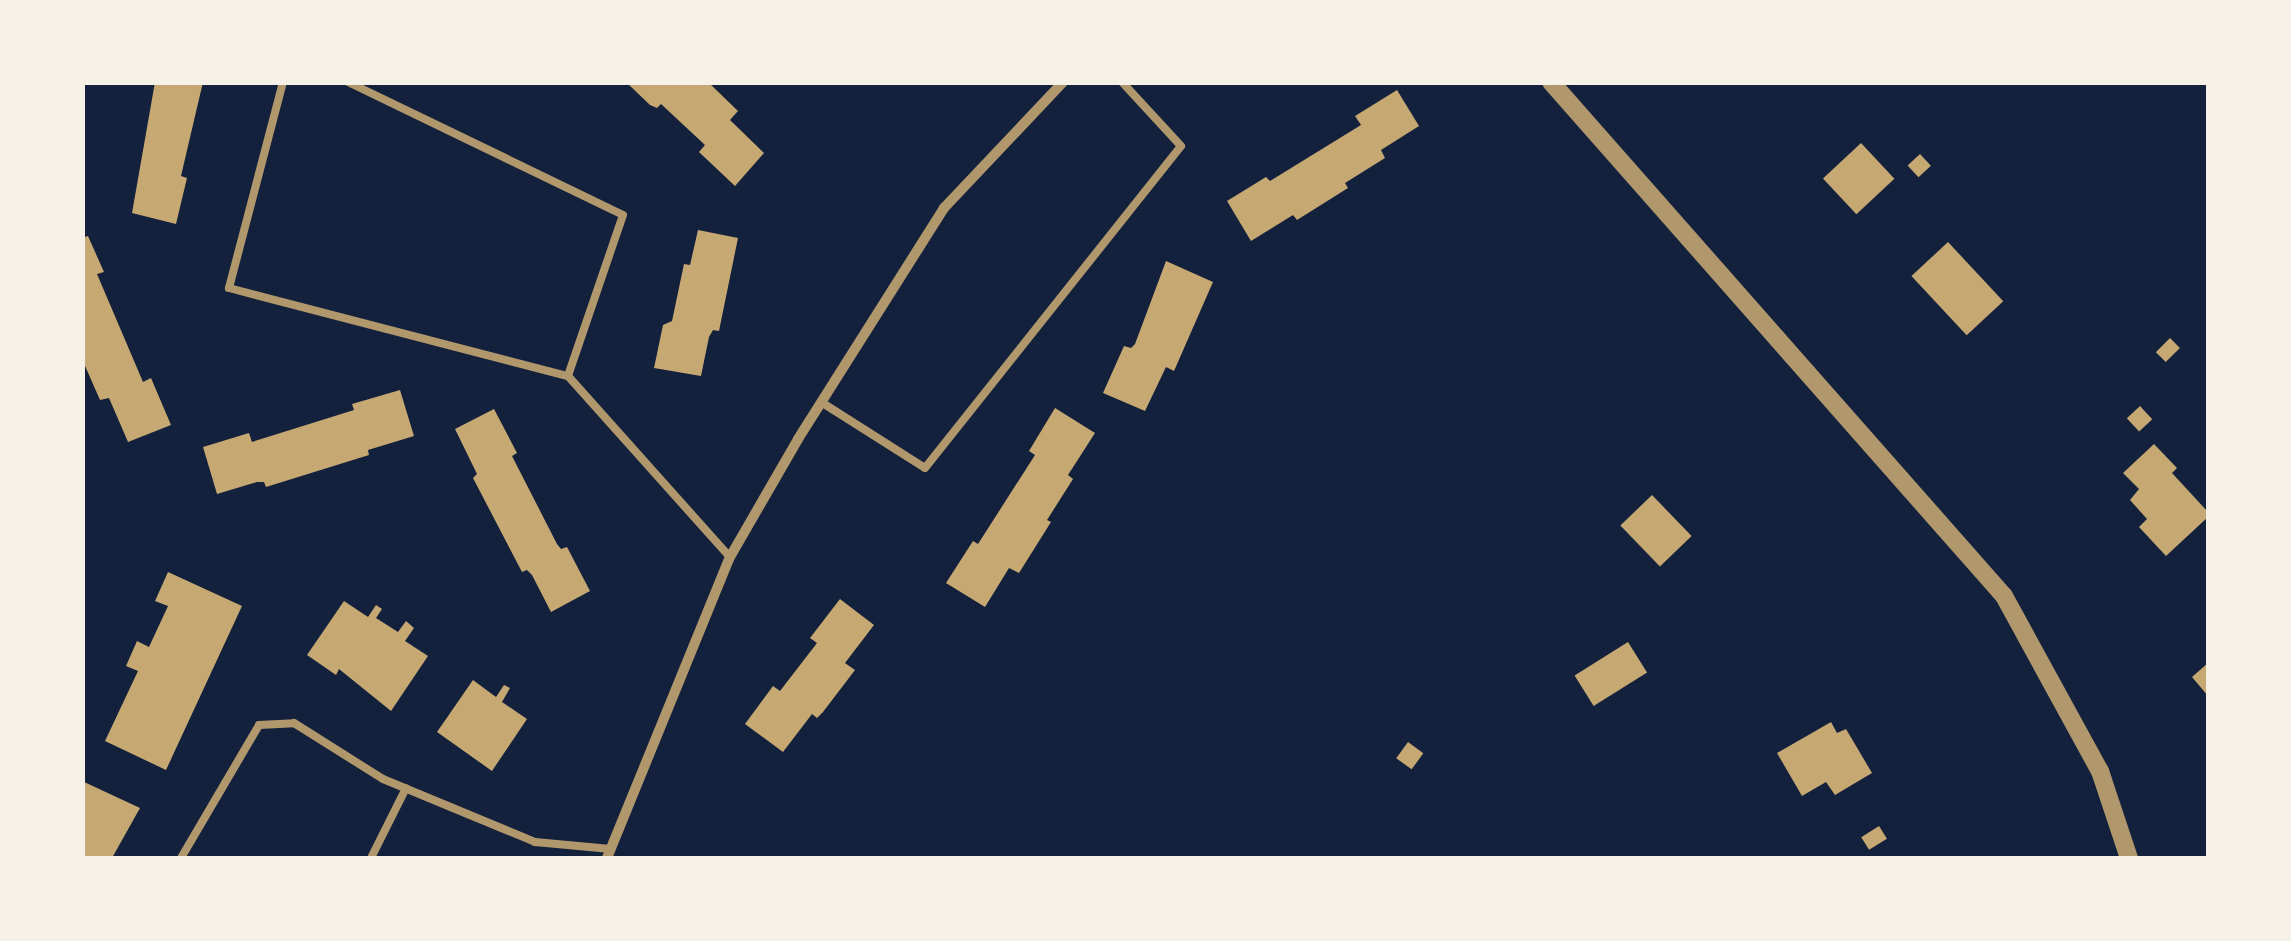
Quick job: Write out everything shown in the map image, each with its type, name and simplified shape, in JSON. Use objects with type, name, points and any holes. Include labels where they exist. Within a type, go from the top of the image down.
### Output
[{"type":"street","points":[[609,854],[730,557],[820,402],[944,208],[1063,82]]},
{"type":"street","points":[[1551,82],[2004,596],[2100,771],[2128,858]]},
{"type":"lane","points":[[283,82],[229,288],[568,376],[730,557]]},
{"type":"lane","points":[[348,82],[623,215],[568,376]]},
{"type":"lane","points":[[820,402],[924,468],[1181,146],[1122,82]]},
{"type":"lane","points":[[181,858],[260,726],[294,723],[406,788],[536,842],[609,854]]},
{"type":"lane","points":[[371,858],[406,788]]},
{"type":"building","points":[[155,82],[203,82],[181,176],[187,178],[176,224],[132,213]]},
{"type":"building","points":[[626,82],[708,82],[738,111],[730,120],[764,153],[735,186],[699,152],[705,145],[661,104],[657,108],[650,105]]},
{"type":"building","points":[[1397,90],[1419,126],[1381,150],[1385,158],[1345,183],[1348,188],[1297,220],[1293,215],[1251,241],[1227,201],[1266,177],[1270,181],[1361,125],[1355,116]]},
{"type":"building","points":[[1861,143],[1894,179],[1856,214],[1823,178]]},
{"type":"building","points":[[1920,154],[1931,166],[1918,177],[1908,166]]},
{"type":"building","points":[[698,230],[738,238],[719,331],[713,330],[709,337],[701,376],[654,368],[663,325],[672,321],[684,264],[690,265]]},
{"type":"building","points":[[88,236],[104,272],[97,274],[143,382],[151,378],[171,425],[128,442],[109,398],[100,400],[82,359],[82,238]]},
{"type":"building","points":[[1948,242],[2003,301],[1967,335],[1911,276]]},
{"type":"building","points":[[1166,261],[1213,282],[1174,371],[1166,367],[1145,411],[1103,393],[1124,346],[1131,348],[1135,344]]},
{"type":"building","points":[[2170,338],[2180,348],[2166,362],[2156,352]]},
{"type":"building","points":[[400,390],[414,436],[368,450],[369,455],[266,487],[264,482],[257,482],[217,494],[203,447],[249,433],[252,442],[354,410],[352,404]]},
{"type":"building","points":[[2140,406],[2152,419],[2139,431],[2127,418]]},
{"type":"building","points":[[1055,408],[1095,433],[1068,475],[1073,479],[1047,520],[1051,522],[1019,573],[1009,568],[985,607],[946,583],[973,541],[978,544],[1035,455],[1029,451]]},
{"type":"building","points":[[494,409],[517,453],[512,456],[557,544],[561,549],[567,547],[590,591],[551,612],[532,575],[527,570],[522,572],[473,478],[477,474],[455,429]]},
{"type":"building","points":[[2154,444],[2177,468],[2172,473],[2208,512],[2208,517],[2166,556],[2139,527],[2147,519],[2130,500],[2139,489],[2123,473]]},
{"type":"building","points":[[1652,495],[1692,536],[1660,567],[1620,526]]},
{"type":"building","points":[[168,572],[242,606],[166,770],[105,741],[138,671],[126,666],[137,641],[149,647],[168,606],[155,601]]},
{"type":"building","points":[[840,599],[874,625],[845,663],[855,670],[823,712],[817,718],[812,714],[783,752],[745,724],[773,686],[780,691],[817,643],[810,638]]},
{"type":"building","points":[[344,601],[368,617],[376,605],[382,609],[376,618],[398,632],[406,621],[414,628],[405,641],[428,656],[391,711],[339,669],[336,675],[307,655]]},
{"type":"building","points":[[1628,642],[1647,673],[1594,706],[1575,675]]},
{"type":"building","points":[[2208,663],[2208,696],[2192,677]]},
{"type":"building","points":[[473,680],[496,697],[504,685],[510,688],[502,702],[527,719],[492,771],[437,732]]},
{"type":"building","points":[[1831,722],[1837,733],[1846,729],[1872,773],[1835,795],[1826,782],[1802,796],[1777,753]]},
{"type":"building","points":[[1408,742],[1423,753],[1412,769],[1396,758]]},
{"type":"building","points":[[82,781],[140,808],[112,858],[82,858]]},
{"type":"building","points":[[1879,826],[1887,839],[1869,850],[1861,837]]}]
